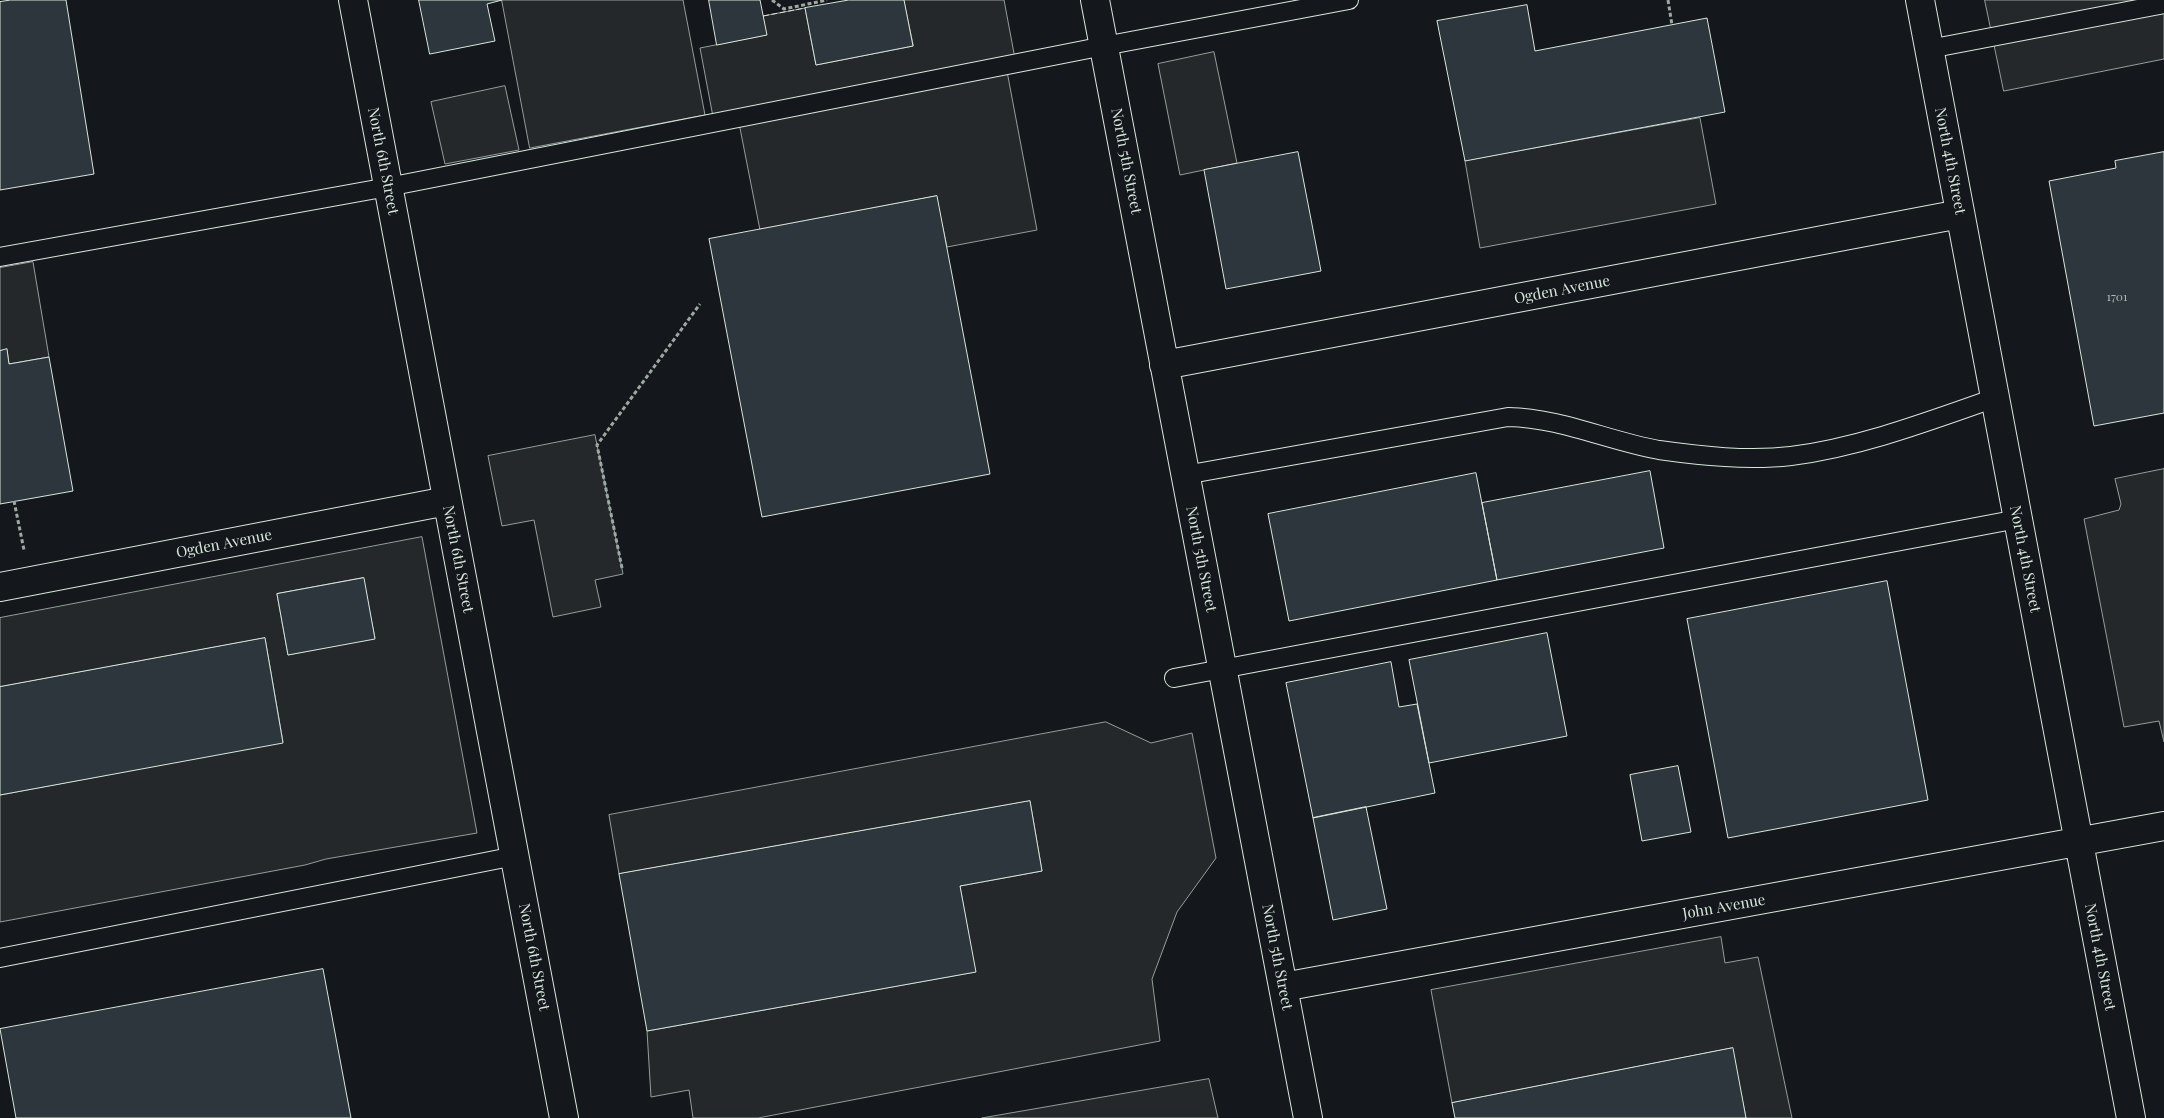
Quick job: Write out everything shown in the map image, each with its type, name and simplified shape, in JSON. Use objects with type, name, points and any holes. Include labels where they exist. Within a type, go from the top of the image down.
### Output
[{"type":"street","name":"North 6th Street","points":[[353,0],[564,1118]]},
{"type":"street","name":"North 5th Street","points":[[1095,0],[1308,1118]]},
{"type":"street","name":"North 4th Street","points":[[1920,0],[2131,1118]]},
{"type":"street","name":"Ogden Avenue","points":[[1164,365],[1960,214]]},
{"type":"street","name":"Ogden Avenue","points":[[0,587],[447,501]]},
{"type":"street","name":"John Avenue","points":[[1283,987],[2164,826]]},
{"type":"lane","points":[[0,257],[388,187],[1104,46],[1349,0]]},
{"type":"lane","points":[[1929,48],[2164,4]]},
{"type":"lane","points":[[1185,475],[1508,417],[1549,420],[1626,443],[1668,451],[1753,458],[1792,456],[1853,444],[1898,431],[1995,398]]},
{"type":"lane","points":[[1174,678],[2018,519]]},
{"type":"lane","points":[[0,958],[515,856]]},
{"type":"path","points":[[772,0],[784,9],[827,0]]},
{"type":"path","points":[[1668,0],[1672,25]]},
{"type":"path","points":[[622,568],[597,445],[700,304]]},
{"type":"path","points":[[14,501],[30,581]]},
{"type":"shaded area","points":[[502,0],[683,0],[705,115],[530,148]]},
{"type":"shaded area","points":[[904,0],[1004,0],[1016,64],[1006,66],[1037,230],[947,247],[936,196],[760,230],[738,118],[714,122],[700,48],[766,35],[763,16],[805,8],[816,65],[913,46]]},
{"type":"shaded area","points":[[1985,0],[2164,0],[2164,59],[2004,91]]},
{"type":"shaded area","points":[[1214,52],[1237,163],[1180,175],[1158,64]]},
{"type":"shaded area","points":[[505,86],[519,150],[445,164],[431,102]]},
{"type":"shaded area","points":[[1700,118],[1716,204],[1480,248],[1465,161]]},
{"type":"shaded area","points":[[33,262],[49,357],[9,364],[7,350],[0,351],[0,268]]},
{"type":"shaded area","points":[[595,435],[623,574],[595,580],[601,607],[553,617],[534,520],[502,526],[488,456]]},
{"type":"shaded area","points":[[2164,469],[2164,742],[2159,721],[2124,727],[2084,519],[2119,510],[2121,504],[2115,479]]},
{"type":"shaded area","points":[[422,537],[477,833],[326,859],[305,865],[0,922],[0,795],[283,742],[265,638],[0,687],[0,618]],"holes":[[[363,578],[375,638],[288,655],[277,594]]]},
{"type":"shaded area","points":[[1106,722],[1151,743],[1192,733],[1216,858],[1177,912],[1152,979],[1160,1041],[758,1118],[693,1118],[689,1090],[651,1097],[647,1031],[975,972],[960,886],[1042,871],[1030,801],[619,874],[609,815]]},
{"type":"shaded area","points":[[1721,937],[1725,963],[1758,957],[1792,1118],[1746,1118],[1732,1048],[1452,1103],[1431,990]]},
{"type":"shaded area","points":[[1209,1079],[1218,1118],[982,1118]]},
{"type":"building","points":[[11,0],[66,0],[94,174],[0,190],[0,2]]},
{"type":"building","points":[[419,0],[502,0],[487,4],[495,41],[430,54]]},
{"type":"building","points":[[709,0],[760,0],[767,35],[717,45]]},
{"type":"building","points":[[849,0],[904,0],[913,46],[816,65],[805,8]]},
{"type":"building","points":[[1527,5],[1535,51],[1707,18],[1725,112],[1465,161],[1437,21]]},
{"type":"building","points":[[1298,152],[1321,271],[1226,289],[1204,170]]},
{"type":"building","points":[[2164,152],[2164,413],[2094,426],[2049,181],[2116,168],[2115,161]]},
{"type":"building","points":[[937,196],[990,474],[762,517],[709,239]]},
{"type":"building","points":[[7,349],[9,364],[49,357],[73,491],[0,504],[0,351]]},
{"type":"building","points":[[1650,471],[1664,548],[1497,580],[1482,503]]},
{"type":"building","points":[[1476,473],[1497,580],[1289,621],[1268,514]]},
{"type":"building","points":[[364,578],[375,639],[288,655],[277,594]]},
{"type":"building","points":[[1887,581],[1928,800],[1728,838],[1687,619]]},
{"type":"building","points":[[1547,633],[1567,736],[1429,763],[1409,660]]},
{"type":"building","points":[[265,638],[283,743],[0,795],[0,687]]},
{"type":"building","points":[[1391,662],[1399,707],[1417,704],[1435,793],[1313,818],[1286,683]]},
{"type":"building","points":[[1678,766],[1691,832],[1642,841],[1630,775]]},
{"type":"building","points":[[1030,801],[1042,871],[960,886],[976,972],[647,1031],[619,874]]},
{"type":"building","points":[[1366,807],[1387,909],[1333,920],[1313,818]]},
{"type":"building","points":[[323,969],[351,1118],[16,1118],[0,1029]]},
{"type":"building","points":[[1733,1048],[1746,1118],[1455,1118],[1452,1103]]},
{"type":"fence","points":[[763,16],[805,8]]}]
